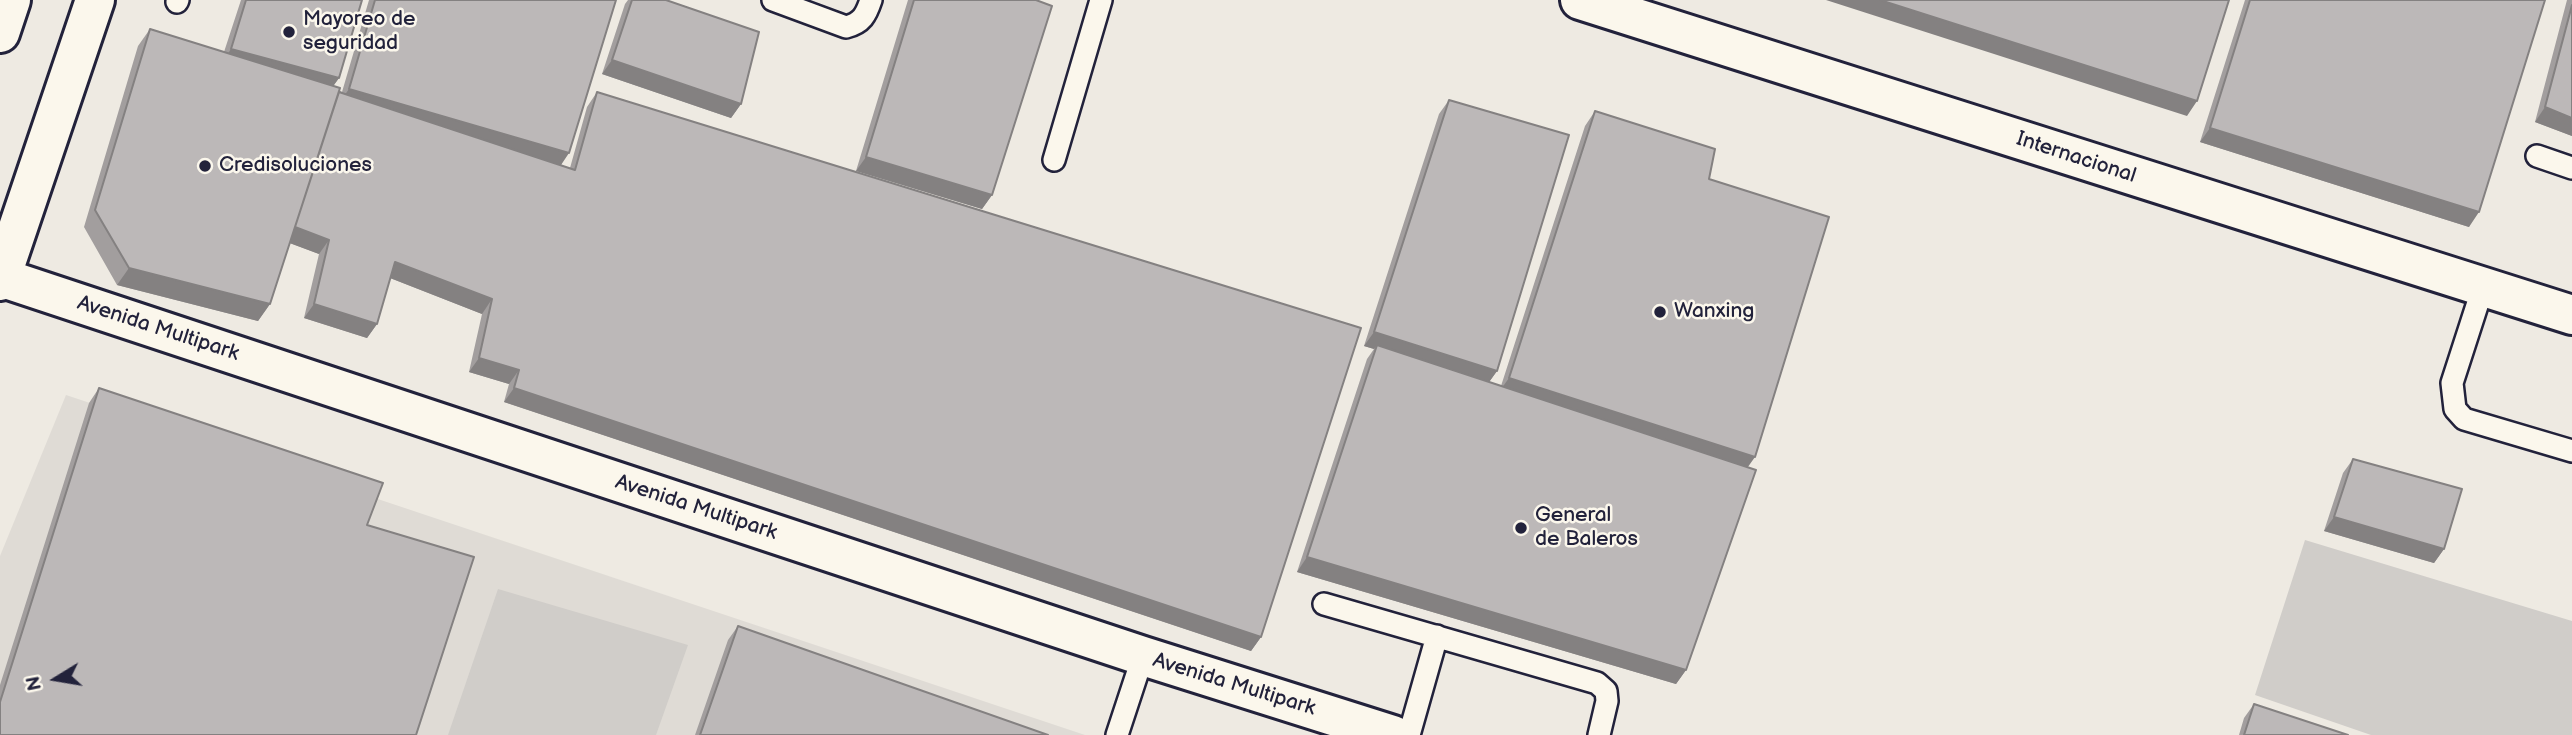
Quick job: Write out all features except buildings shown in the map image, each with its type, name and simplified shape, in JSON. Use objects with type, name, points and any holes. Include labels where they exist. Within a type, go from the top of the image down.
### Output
[{"type":"street","points":[[0,33],[11,0]]},
{"type":"street","points":[[0,278],[95,0]]},
{"type":"street","name":"Internacional","points":[[1580,0],[2572,315]]},
{"type":"street","name":"Avenida Multipark","points":[[0,278],[1143,656],[1393,735]]},
{"type":"lane","points":[[773,0],[846,27],[858,24],[871,0]]},
{"type":"lane","points":[[1054,160],[1101,0]]},
{"type":"lane","points":[[2538,156],[2572,168]]},
{"type":"lane","points":[[2483,287],[2452,383],[2455,409],[2464,419],[2572,451]]},
{"type":"lane","points":[[1324,604],[1597,683],[1606,691],[1607,701],[1599,735]]},
{"type":"lane","points":[[1409,735],[1437,636]]},
{"type":"lane","points":[[1116,735],[1143,656]]},
{"type":"shaded area","points":[[66,395],[1085,735],[0,735],[0,556]]},
{"type":"shaded area","points":[[2305,540],[2572,621],[2572,735],[2371,735],[2255,695]]},
{"type":"shaded area","points":[[498,589],[688,645],[656,735],[448,735]]},
{"type":"place","name":"Mayoreo de seguridad","points":[[289,32]]},
{"type":"place","name":"Credisoluciones","points":[[205,166]]},
{"type":"place","name":"Wanxing","points":[[1660,312]]},
{"type":"place","name":"General de Baleros","points":[[1521,528]]}]
